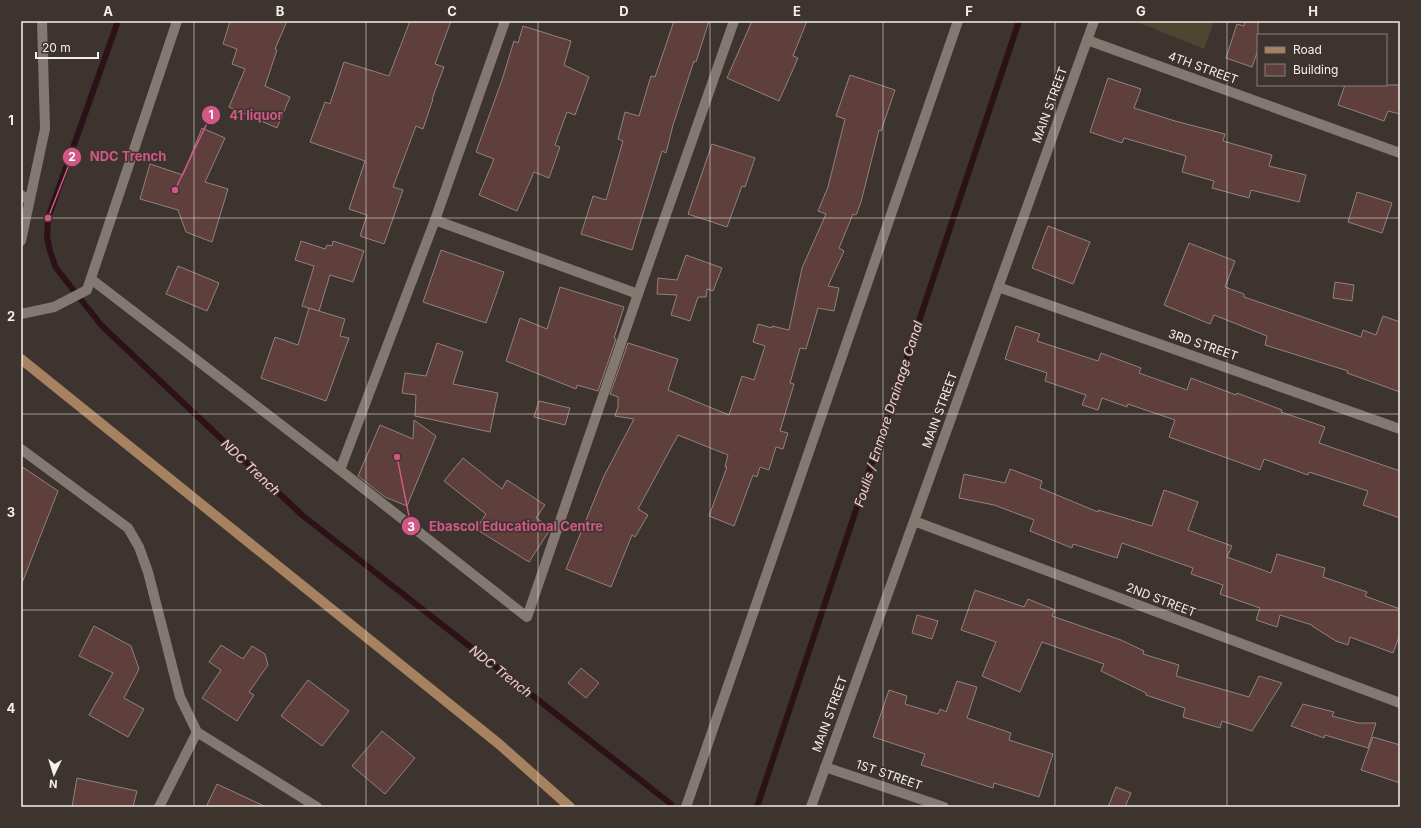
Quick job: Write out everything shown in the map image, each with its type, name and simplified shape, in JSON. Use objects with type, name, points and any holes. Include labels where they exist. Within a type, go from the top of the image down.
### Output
[{"type":"main road","points":[[21,359],[499,744],[570,807]]},
{"type":"street","points":[[21,241],[25,198],[45,129],[42,21]]},
{"type":"street","points":[[21,314],[54,307],[87,290],[178,21]]},
{"type":"street","points":[[340,470],[435,220],[505,21]]},
{"type":"street","points":[[91,279],[340,470],[527,617],[734,21]]},
{"type":"street","points":[[686,807],[958,21]]},
{"type":"street","name":"MAIN STREET","points":[[811,807],[1094,21]]},
{"type":"street","name":"4TH STREET","points":[[1087,40],[1400,153]]},
{"type":"street","points":[[435,220],[638,294]]},
{"type":"street","name":"3RD STREET","points":[[998,287],[1400,429]]},
{"type":"street","points":[[21,449],[128,528],[139,547],[148,572],[180,697],[197,732],[317,807]]},
{"type":"street","name":"2ND STREET","points":[[914,521],[1400,703]]},
{"type":"street","points":[[159,807],[197,732]]},
{"type":"street","name":"1ST STREET","points":[[825,767],[944,807]]},
{"type":"shaded area","points":[[1135,21],[1214,21],[1204,49]]},
{"type":"building","points":[[230,21],[287,21],[275,49],[277,50],[265,86],[290,97],[277,128],[229,107],[245,69],[232,64],[237,49],[223,44]]},
{"type":"building","points":[[410,21],[451,21],[435,64],[444,67],[423,129],[416,126],[393,187],[403,190],[384,244],[360,236],[367,215],[349,209],[365,161],[310,142],[325,102],[330,104],[344,62],[389,76]]},
{"type":"building","points":[[674,21],[709,21],[673,125],[666,153],[662,151],[632,250],[581,234],[593,196],[606,200],[623,141],[618,139],[625,112],[639,116],[651,76],[655,77]]},
{"type":"building","points":[[752,21],[807,21],[793,56],[798,58],[779,101],[727,78]]},
{"type":"building","points":[[1245,21],[1258,21],[1257,53],[1252,67],[1226,58],[1237,24],[1244,26]]},
{"type":"building","points":[[523,26],[571,41],[564,65],[589,77],[575,115],[567,112],[555,145],[560,147],[549,178],[534,172],[517,211],[479,195],[494,159],[476,152],[502,80],[514,41],[518,43]]},
{"type":"building","points":[[850,75],[895,90],[881,131],[879,130],[861,202],[856,215],[853,214],[839,248],[844,251],[828,286],[839,288],[834,311],[818,308],[806,349],[800,348],[790,383],[794,384],[780,431],[788,433],[783,449],[776,447],[769,470],[760,467],[757,477],[753,475],[734,526],[709,516],[727,467],[725,467],[728,455],[678,435],[638,509],[648,515],[635,537],[632,535],[611,587],[566,569],[604,476],[634,419],[615,416],[618,407],[618,397],[610,394],[628,343],[678,359],[668,390],[729,415],[742,376],[754,380],[765,346],[753,342],[758,324],[772,328],[772,326],[789,330],[802,268],[826,214],[818,211],[828,187],[845,119],[836,116]]},
{"type":"building","points":[[1108,78],[1141,89],[1134,108],[1175,121],[1225,134],[1223,141],[1272,155],[1269,166],[1306,175],[1299,202],[1251,190],[1249,198],[1212,188],[1214,181],[1182,172],[1186,156],[1124,138],[1122,143],[1090,132]]},
{"type":"building","points":[[1400,85],[1400,114],[1388,111],[1384,121],[1338,105],[1345,86]]},
{"type":"building","points":[[202,128],[225,138],[205,182],[228,189],[212,242],[186,232],[178,210],[140,199],[150,164],[183,175]]},
{"type":"building","points":[[712,144],[755,158],[745,187],[742,186],[727,227],[688,214]]},
{"type":"building","points":[[1357,192],[1392,203],[1382,233],[1348,222]]},
{"type":"building","points":[[1048,226],[1090,242],[1073,284],[1032,268]]},
{"type":"building","points":[[301,241],[325,249],[327,245],[332,246],[333,241],[364,251],[353,282],[330,275],[319,311],[302,306],[314,266],[295,260]]},
{"type":"building","points":[[1189,243],[1235,261],[1225,287],[1244,294],[1244,297],[1361,337],[1363,330],[1376,335],[1383,316],[1400,322],[1400,392],[1347,373],[1348,371],[1265,345],[1267,336],[1214,315],[1210,324],[1164,305]]},
{"type":"building","points":[[441,250],[504,272],[486,323],[423,302]]},
{"type":"building","points":[[686,255],[722,268],[713,291],[707,289],[706,297],[698,297],[690,321],[671,315],[677,295],[657,294],[658,278],[677,280]]},
{"type":"building","points":[[178,266],[219,283],[207,311],[166,294]]},
{"type":"building","points":[[1335,282],[1354,285],[1352,301],[1333,298]]},
{"type":"building","points":[[560,287],[624,307],[614,338],[616,339],[598,391],[577,385],[576,389],[506,361],[520,318],[547,329]]},
{"type":"building","points":[[309,308],[345,319],[340,336],[349,338],[326,401],[261,378],[275,337],[298,345]]},
{"type":"building","points":[[1016,326],[1040,334],[1037,341],[1098,361],[1101,353],[1141,368],[1139,373],[1187,390],[1191,378],[1236,395],[1237,393],[1282,410],[1281,412],[1325,427],[1319,443],[1400,471],[1400,518],[1363,505],[1368,491],[1309,472],[1308,475],[1264,459],[1260,470],[1169,437],[1175,420],[1128,404],[1127,407],[1102,398],[1098,410],[1082,405],[1086,395],[1045,381],[1047,373],[1005,359]]},
{"type":"building","points":[[437,343],[463,352],[453,384],[498,393],[490,432],[415,416],[416,395],[402,393],[405,373],[426,376]]},
{"type":"building","points":[[539,401],[570,408],[565,425],[534,417]]},
{"type":"building","points":[[414,420],[436,436],[407,506],[385,497],[358,476],[380,425],[413,439]]},
{"type":"building","points":[[463,458],[502,489],[507,480],[545,505],[536,518],[551,528],[529,562],[476,529],[486,514],[444,481]]},
{"type":"building","points":[[21,466],[58,491],[22,583],[21,583]]},
{"type":"building","points":[[1010,469],[1042,481],[1040,488],[1098,512],[1098,510],[1152,526],[1164,490],[1198,502],[1188,530],[1232,546],[1227,557],[1271,573],[1277,554],[1325,568],[1323,577],[1367,592],[1365,596],[1400,609],[1400,634],[1393,653],[1350,637],[1348,645],[1336,641],[1312,625],[1280,615],[1277,627],[1256,620],[1260,608],[1220,594],[1223,585],[1191,574],[1193,568],[1122,543],[1117,558],[1073,544],[1072,548],[1030,531],[1034,520],[994,505],[959,498],[964,474],[1005,483]]},
{"type":"building","points":[[975,590],[1024,607],[1028,599],[1055,610],[1052,616],[1121,640],[1144,651],[1143,654],[1179,665],[1176,676],[1249,697],[1259,676],[1282,683],[1252,731],[1222,721],[1220,728],[1183,717],[1185,708],[1146,695],[1146,693],[1101,671],[1104,664],[1042,642],[1020,692],[982,676],[996,642],[961,630]]},
{"type":"building","points":[[917,615],[938,621],[932,639],[912,633]]},
{"type":"building","points":[[94,626],[131,646],[139,669],[124,698],[144,709],[128,737],[89,715],[113,673],[79,656]]},
{"type":"building","points":[[221,645],[243,659],[252,646],[265,654],[268,665],[249,692],[254,695],[237,721],[202,698],[221,670],[209,662]]},
{"type":"building","points":[[581,668],[599,683],[586,698],[568,683]]},
{"type":"building","points":[[308,680],[349,711],[322,746],[281,716]]},
{"type":"building","points":[[957,681],[977,687],[967,718],[1011,733],[1009,740],[1053,754],[1039,797],[994,783],[993,788],[921,765],[925,754],[873,737],[889,690],[907,696],[905,704],[938,714],[940,709],[946,712]]},
{"type":"building","points":[[1303,704],[1334,712],[1332,716],[1358,723],[1376,723],[1368,748],[1325,735],[1324,738],[1291,726]]},
{"type":"building","points":[[382,731],[415,758],[385,794],[352,766]]},
{"type":"building","points":[[1373,737],[1400,745],[1400,783],[1361,770]]},
{"type":"building","points":[[77,778],[137,791],[133,807],[72,807]]},
{"type":"building","points":[[217,784],[266,807],[206,807]]},
{"type":"building","points":[[1116,787],[1131,793],[1125,807],[1108,807]]},
{"type":"waterway","name":"NDC Trench","points":[[118,21],[48,218],[47,237],[56,268],[102,326],[302,515],[671,804]]},
{"type":"waterway","name":"Foulis / Enmore Drainage Canal","points":[[757,807],[1019,21]]},
{"type":"place","name":"41 liquor","points":[[175,190]]},
{"type":"place","name":"NDC Trench","points":[[48,218]]},
{"type":"place","name":"Ebascol Educational Centre","points":[[397,457]]}]
